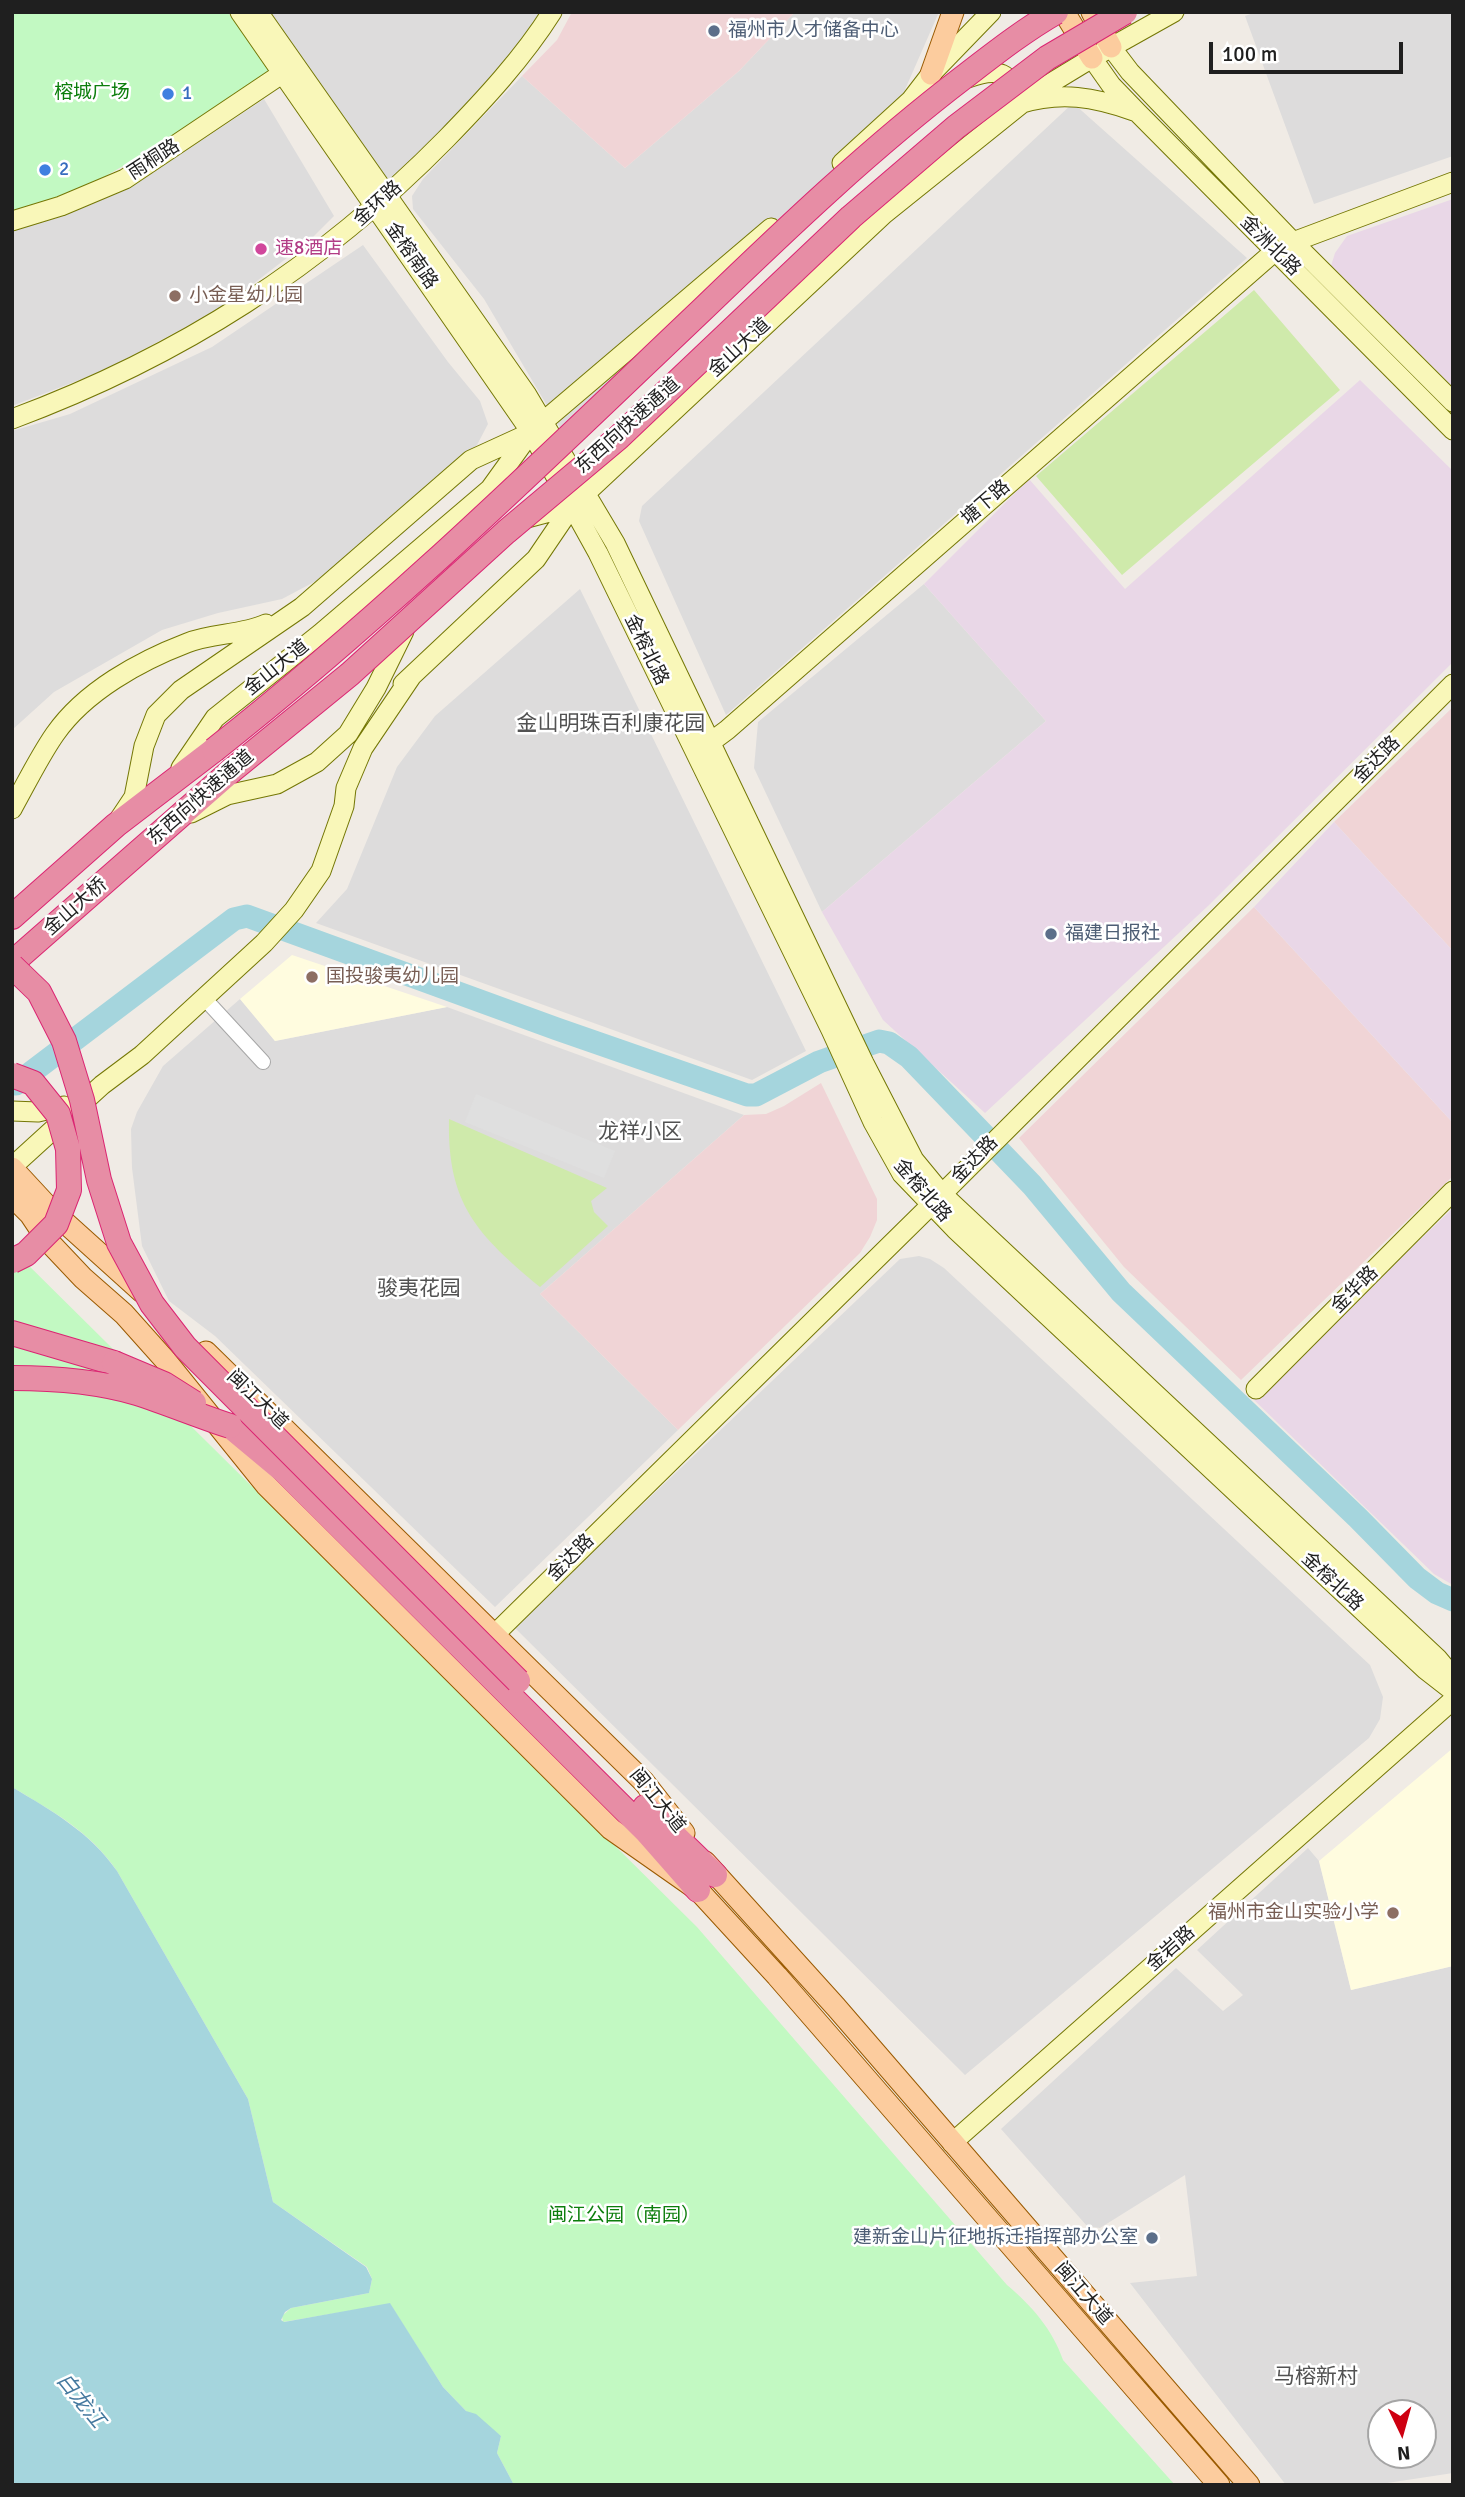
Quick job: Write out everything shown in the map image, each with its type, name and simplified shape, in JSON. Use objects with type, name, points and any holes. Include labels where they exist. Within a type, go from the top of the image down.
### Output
[{"type":"highway","name":"东西向快速通道","points":[[116,825],[333,654],[480,521],[827,190],[934,100],[1026,30],[1056,12]]},
{"type":"highway","name":"东西向快速通道","points":[[140,851],[231,771],[350,674],[506,532],[618,438],[851,217],[956,127],[1047,58],[1125,12]]},
{"type":"highway","name":"金山大桥","points":[[12,917],[116,825]]},
{"type":"highway","name":"金山大桥","points":[[12,965],[140,851]]},
{"type":"highway","points":[[12,965],[39,992],[64,1041],[82,1100],[99,1180],[119,1243],[152,1304],[186,1348],[707,1882]]},
{"type":"highway","points":[[12,1075],[33,1083],[58,1114],[68,1149],[69,1190],[56,1224],[26,1254],[12,1261]]},
{"type":"highway","points":[[12,1333],[114,1363],[164,1384],[230,1426],[284,1471],[513,1686]]},
{"type":"highway","points":[[12,1378],[41,1378],[125,1391],[230,1426]]},
{"type":"main road","name":"金榕南路","points":[[240,12],[283,73],[382,201]]},
{"type":"main road","name":"金榕南路","points":[[258,12],[382,201],[538,427],[579,499]]},
{"type":"main road","name":"金环路","points":[[12,419],[103,383],[203,330],[296,269],[352,227],[420,165],[486,96],[552,12]]},
{"type":"main road","points":[[931,74],[953,12]]},
{"type":"main road","name":"金山大道","points":[[159,793],[190,757],[215,718],[320,634],[490,489],[538,427],[758,240],[911,100],[931,74],[991,12]]},
{"type":"main road","points":[[1064,12],[1091,58]]},
{"type":"main road","points":[[1092,12],[1111,47]]},
{"type":"main road","name":"金山大道","points":[[174,822],[227,795],[277,784],[317,762],[348,734],[376,688],[399,637],[438,588],[510,523],[579,499],[884,214],[1020,104],[1091,58],[1174,12]]},
{"type":"main road","name":"金洲北路","points":[[1111,47],[1130,72],[1293,242],[1453,402]]},
{"type":"main road","name":"金洲北路","points":[[1091,58],[1111,85],[1138,113],[1453,430]]},
{"type":"main road","points":[[911,100],[983,72],[999,72],[1011,80],[1020,104],[1038,98],[1075,96],[1106,101],[1138,113]]},
{"type":"main road","name":"雨桐路","points":[[12,221],[89,195],[132,175],[283,73]]},
{"type":"main road","points":[[1293,242],[1453,182]]},
{"type":"main road","name":"塘下路","points":[[703,748],[1275,251]]},
{"type":"main road","points":[[116,825],[134,797],[144,746],[156,715],[181,690],[302,607],[471,460],[538,427]]},
{"type":"main road","points":[[348,734],[537,559],[579,499]]},
{"type":"main road","name":"金榕北路","points":[[579,499],[615,544],[703,748],[856,1066],[936,1200],[1426,1670],[1453,1691]]},
{"type":"main road","points":[[12,809],[56,732],[74,711],[111,684],[141,664],[189,642],[258,628],[302,607]]},
{"type":"main road","points":[[12,1168],[102,1085],[142,1055],[264,943],[294,910],[321,871],[344,806],[346,788],[363,748],[411,677]]},
{"type":"main road","name":"金达路","points":[[495,1634],[984,1153],[1005,1129],[1453,684]]},
{"type":"main road","points":[[12,1111],[53,1109],[66,1105],[102,1085]]},
{"type":"main road","name":"闽江大道","points":[[12,1168],[50,1209],[259,1401],[644,1782],[707,1882],[815,2019],[1219,2485]]},
{"type":"main road","name":"金华路","points":[[1256,1389],[1453,1191]]},
{"type":"main road","name":"闽江大道","points":[[12,1196],[30,1213],[48,1241],[83,1278],[124,1314],[166,1361],[266,1485],[611,1829],[707,1882],[836,2007],[1249,2485]]},
{"type":"main road","name":"金榕北路","points":[[936,1200],[1429,1649],[1453,1677]]},
{"type":"main road","name":"金岩路","points":[[952,2143],[1453,1700]]},
{"type":"street","points":[[204,998],[263,1062]]},
{"type":"shaded area","points":[[268,12],[541,12],[515,48],[457,116],[388,183]]},
{"type":"shaded area","points":[[572,12],[795,12],[739,71],[625,168],[522,76],[557,40]]},
{"type":"shaded area","points":[[795,12],[939,12],[900,101],[858,153],[565,436],[484,299],[413,209],[412,196],[423,179],[522,76],[625,168],[739,71]]},
{"type":"shaded area","points":[[1256,12],[1453,12],[1453,156],[1314,204],[1245,16]]},
{"type":"shaded area","points":[[264,99],[334,216],[309,241],[223,307],[105,370],[12,406],[12,225],[136,184]]},
{"type":"shaded area","points":[[1073,103],[1247,258],[726,715],[639,521],[642,506]]},
{"type":"shaded area","points":[[1453,199],[1453,387],[1331,266],[1335,253],[1347,236]]},
{"type":"shaded area","points":[[363,245],[448,362],[480,401],[488,424],[477,445],[331,573],[282,599],[218,613],[162,630],[54,692],[12,730],[12,431],[70,414],[212,347]]},
{"type":"shaded area","points":[[1360,380],[1453,471],[1453,662],[1208,906],[985,1113],[883,1020],[822,912],[1046,721],[924,584],[1029,479],[1125,589]]},
{"type":"shaded area","points":[[924,584],[1046,721],[822,912],[754,768],[758,722]]},
{"type":"shaded area","name":"金山明珠百利康花园","points":[[580,589],[806,1051],[752,1080],[316,923],[347,889],[397,767],[435,716]]},
{"type":"shaded area","points":[[1453,707],[1453,951],[1334,822]]},
{"type":"shaded area","points":[[1334,822],[1453,951],[1453,1123],[1254,907]]},
{"type":"shaded area","points":[[1254,907],[1453,1123],[1453,1176],[1241,1380],[1124,1267],[1019,1138]]},
{"type":"shaded area","name":"国投骏夷幼儿园","points":[[292,955],[447,1007],[275,1041],[240,999]]},
{"type":"shaded area","name":"骏夷花园","points":[[240,999],[275,1041],[447,1007],[744,1115],[540,1294],[678,1430],[495,1607],[215,1336],[169,1301],[142,1246],[132,1168],[131,1129],[137,1112],[163,1066]]},
{"type":"shaded area","points":[[821,1083],[877,1199],[877,1220],[870,1237],[860,1253],[678,1430],[540,1294],[744,1115],[766,1114]]},
{"type":"shaded area","points":[[476,1094],[615,1151],[604,1178],[465,1122]]},
{"type":"shaded area","points":[[1453,1208],[1453,1585],[1434,1574],[1253,1399]]},
{"type":"shaded area","points":[[919,1256],[944,1268],[1370,1665],[1383,1697],[1380,1719],[1369,1738],[965,2075],[514,1627],[900,1259]]},
{"type":"shaded area","name":"福州市金山实验小学","points":[[1453,1748],[1453,1966],[1351,1990],[1319,1861]]},
{"type":"shaded area","points":[[1308,1848],[1319,1861],[1351,1990],[1453,1966],[1453,2473],[1374,2485],[1286,2485],[1130,2283],[1197,2276],[1185,2175],[1100,2228],[1087,2226],[1001,2129],[1176,1968],[1223,2011],[1243,1995],[1197,1950]]},
{"type":"green space","name":"榕城广场","points":[[12,12],[231,12],[229,14],[270,70],[185,130],[92,184],[12,215]]},
{"type":"green space","points":[[1254,290],[1340,390],[1122,575],[1036,476]]},
{"type":"green space","points":[[449,1119],[607,1188],[591,1201],[594,1212],[608,1226],[540,1287],[499,1251],[470,1216],[454,1174]]},
{"type":"green space","name":"闽江公园（南园）","points":[[12,1249],[697,1927],[1007,2285],[1033,2310],[1053,2338],[1063,2360],[1175,2485],[514,2485],[497,2453],[501,2436],[466,2411],[443,2387],[390,2304],[283,2322],[282,2316],[291,2308],[369,2293],[372,2279],[367,2267],[273,2202],[248,2099],[117,1871],[95,1844],[82,1833],[12,1787]]},
{"type":"water","name":"白龙江","points":[[12,1787],[56,1814],[82,1834],[117,1871],[248,2099],[273,2202],[366,2267],[372,2279],[369,2293],[291,2308],[281,2320],[284,2322],[390,2303],[443,2387],[466,2411],[476,2414],[501,2436],[497,2453],[514,2485],[12,2485]]},
{"type":"waterway","points":[[16,1084],[234,919],[247,916],[747,1095],[756,1095],[819,1062],[879,1041],[889,1043],[909,1057],[1032,1185],[1121,1292],[1358,1518],[1417,1578],[1437,1593],[1453,1600]]},
{"type":"place","name":"福州市人才储备中心","points":[[714,31]]},
{"type":"place","name":"1","points":[[168,94]]},
{"type":"place","name":"2","points":[[45,170]]},
{"type":"place","name":"速8酒店","points":[[261,249]]},
{"type":"place","name":"小金星幼儿园","points":[[175,296]]},
{"type":"place","name":"福建日报社","points":[[1051,934]]},
{"type":"place","name":"国投骏夷幼儿园","points":[[312,977]]},
{"type":"place","name":"福州市金山实验小学","points":[[1393,1913]]},
{"type":"place","name":"建新金山片征地拆迁指挥部办公室","points":[[1152,2238]]},
{"type":"district","name":"金山明珠百利康花园","points":[[611,724]]},
{"type":"district","name":"龙祥小区","points":[[640,1132]]},
{"type":"district","name":"骏夷花园","points":[[419,1289]]},
{"type":"district","name":"马榕新村","points":[[1316,2377]]}]
